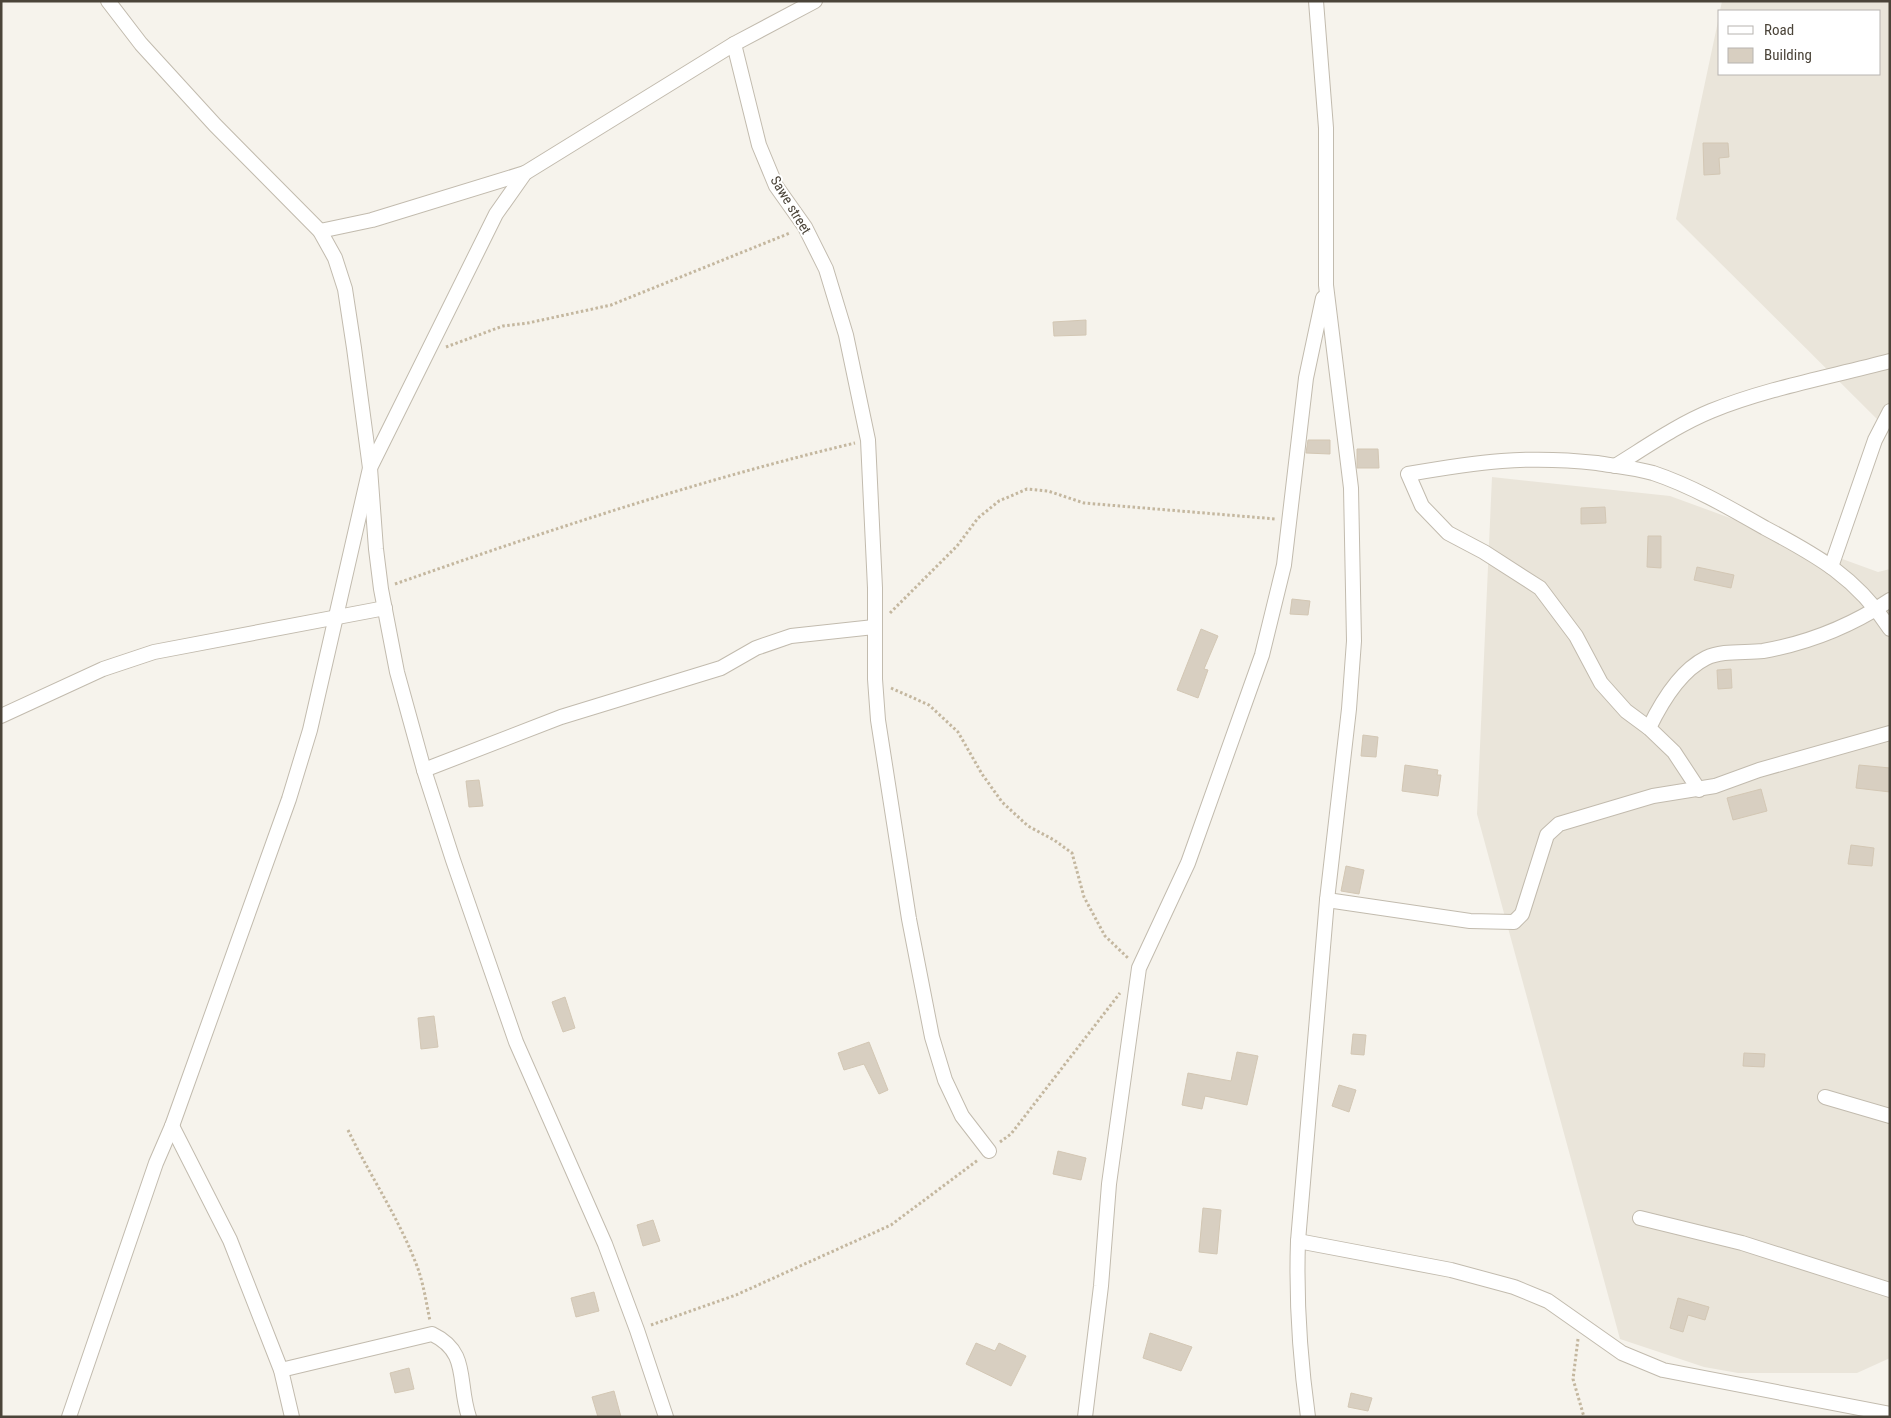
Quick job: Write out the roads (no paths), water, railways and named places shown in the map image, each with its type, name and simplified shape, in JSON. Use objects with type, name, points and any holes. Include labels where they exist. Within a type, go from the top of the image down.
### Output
[{"type":"street","points":[[108,1],[141,44],[208,118],[320,231],[335,258],[345,289],[370,468],[381,589],[397,672],[424,770],[516,1042],[605,1244],[637,1330],[666,1417]]},
{"type":"street","points":[[320,231],[372,220],[525,173],[734,44],[815,1]]},
{"type":"street","points":[[1308,1417],[1303,1378],[1298,1302],[1298,1241],[1327,900],[1349,709],[1354,631],[1351,488],[1326,285],[1326,128],[1316,1]]},
{"type":"street","name":"Sawe street","points":[[734,44],[759,145],[776,186],[805,228],[826,269],[846,335],[868,440],[875,588],[875,678],[884,772],[932,1037],[945,1080],[962,1116],[989,1151]]},
{"type":"street","points":[[70,1417],[156,1164],[172,1126],[289,799],[310,730],[370,468],[496,214],[525,173]]},
{"type":"street","points":[[1085,1417],[1109,1184],[1139,968],[1188,863],[1262,655],[1284,565],[1306,378],[1326,285]]},
{"type":"street","points":[[1615,466],[1685,423],[1711,411],[1782,388],[1890,361]]},
{"type":"street","points":[[1831,567],[1875,440],[1890,411]]},
{"type":"street","points":[[1699,790],[1674,752],[1649,728],[1626,711],[1601,683],[1576,636],[1540,588],[1484,552],[1448,533],[1422,506],[1408,474],[1500,459],[1569,460],[1615,466],[1653,474],[1726,506],[1804,548],[1851,582],[1877,609],[1890,629]]},
{"type":"street","points":[[1649,728],[1657,710],[1685,673],[1705,659],[1797,644],[1830,632],[1877,609],[1890,600]]},
{"type":"street","points":[[1,716],[103,669],[154,652],[385,608]]},
{"type":"street","points":[[424,770],[561,717],[721,668],[756,648],[791,636],[874,627]]},
{"type":"street","points":[[1327,900],[1470,921],[1514,922],[1522,914],[1547,835],[1559,824],[1653,796],[1699,790],[1890,733]]},
{"type":"street","points":[[1825,1097],[1890,1116]]},
{"type":"street","points":[[172,1126],[230,1240],[281,1370],[292,1417]]},
{"type":"street","points":[[1640,1218],[1742,1243],[1890,1290]]},
{"type":"street","points":[[1298,1241],[1450,1270],[1514,1287],[1548,1302],[1622,1353],[1663,1370],[1890,1414]]},
{"type":"street","points":[[281,1370],[432,1334],[446,1340],[456,1351],[469,1417]]}]
